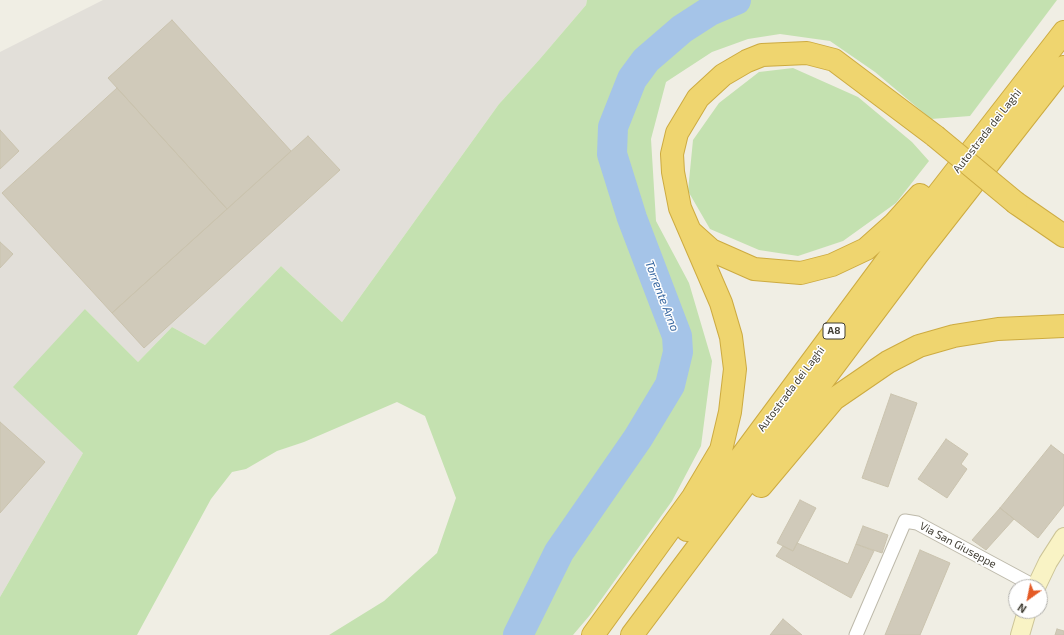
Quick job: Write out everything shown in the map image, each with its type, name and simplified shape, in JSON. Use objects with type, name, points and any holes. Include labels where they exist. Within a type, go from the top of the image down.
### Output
[{"type":"highway","points":[[689,230],[711,250],[754,269],[779,272],[801,273],[832,265],[866,249],[894,224],[919,197],[1064,19]]},
{"type":"highway","name":"Autostrada dei Laghi","points":[[609,635],[900,243],[1064,32]]},
{"type":"highway","points":[[593,635],[693,497],[721,450],[730,412],[735,369],[731,337],[721,303],[680,208],[673,172],[672,154],[677,133],[698,98],[723,75],[762,55],[807,53],[834,60],[935,136],[1016,203],[1064,236]]},
{"type":"highway","name":"Autostrada dei Laghi","points":[[632,635],[912,261],[1064,67]]},
{"type":"highway","points":[[637,635],[834,399],[888,362],[919,346],[954,336],[998,329],[1064,326]]},
{"type":"main road","points":[[1040,579],[1048,562],[1064,537]]},
{"type":"main road","points":[[1020,635],[1025,619]]},
{"type":"street","name":"Via San Giuseppe","points":[[856,635],[905,521],[917,522],[1021,579]]},
{"type":"shaded area","points":[[103,0],[587,0],[586,5],[499,104],[342,322],[281,266],[205,345],[172,327],[138,362],[85,309],[83,453],[0,597],[0,52]]},
{"type":"green space","points":[[587,0],[1057,0],[970,116],[931,119],[875,72],[830,41],[780,34],[748,39],[712,52],[666,82],[651,139],[656,221],[689,283],[712,361],[701,446],[672,501],[590,615],[573,635],[329,635],[384,601],[437,553],[456,498],[425,416],[397,402],[304,442],[277,451],[246,469],[232,472],[211,499],[137,635],[0,635],[0,597],[83,453],[13,387],[85,309],[138,362],[172,327],[205,345],[281,266],[342,322],[499,104],[586,5]]},
{"type":"green space","points":[[793,68],[858,97],[912,142],[929,161],[896,203],[843,241],[798,256],[759,250],[710,229],[688,191],[693,140],[719,103],[759,72]]},
{"type":"building","points":[[172,20],[291,151],[227,209],[108,78]]},
{"type":"building","points":[[117,88],[227,209],[112,313],[2,193]]},
{"type":"building","points":[[0,130],[19,151],[0,169]]},
{"type":"building","points":[[308,136],[340,170],[144,348],[112,313]]},
{"type":"building","points":[[0,242],[13,254],[0,268]]},
{"type":"building","points":[[891,394],[917,403],[888,487],[862,478]]},
{"type":"building","points":[[0,422],[45,462],[0,513]]},
{"type":"building","points":[[946,439],[968,454],[961,464],[967,469],[947,498],[918,479]]},
{"type":"building","points":[[1051,445],[1064,455],[1064,505],[1038,538],[1000,508]]},
{"type":"building","points":[[800,500],[816,508],[793,551],[777,543]]},
{"type":"building","points":[[1000,508],[1014,519],[986,550],[972,540]]},
{"type":"building","points":[[863,526],[888,535],[882,553],[856,544]]},
{"type":"building","points":[[797,543],[848,564],[856,544],[874,551],[851,598],[776,556],[783,546],[793,551]]},
{"type":"building","points":[[920,550],[950,563],[920,635],[885,635]]},
{"type":"building","points":[[783,619],[802,635],[770,635]]},
{"type":"building","points":[[1057,629],[1064,631],[1064,635],[1055,635]]},
{"type":"waterway","name":"Torrente Arno","points":[[518,635],[559,552],[638,438],[670,385],[678,352],[677,336],[632,218],[612,154],[613,127],[632,79],[646,60],[682,29],[710,11],[736,0]]}]
